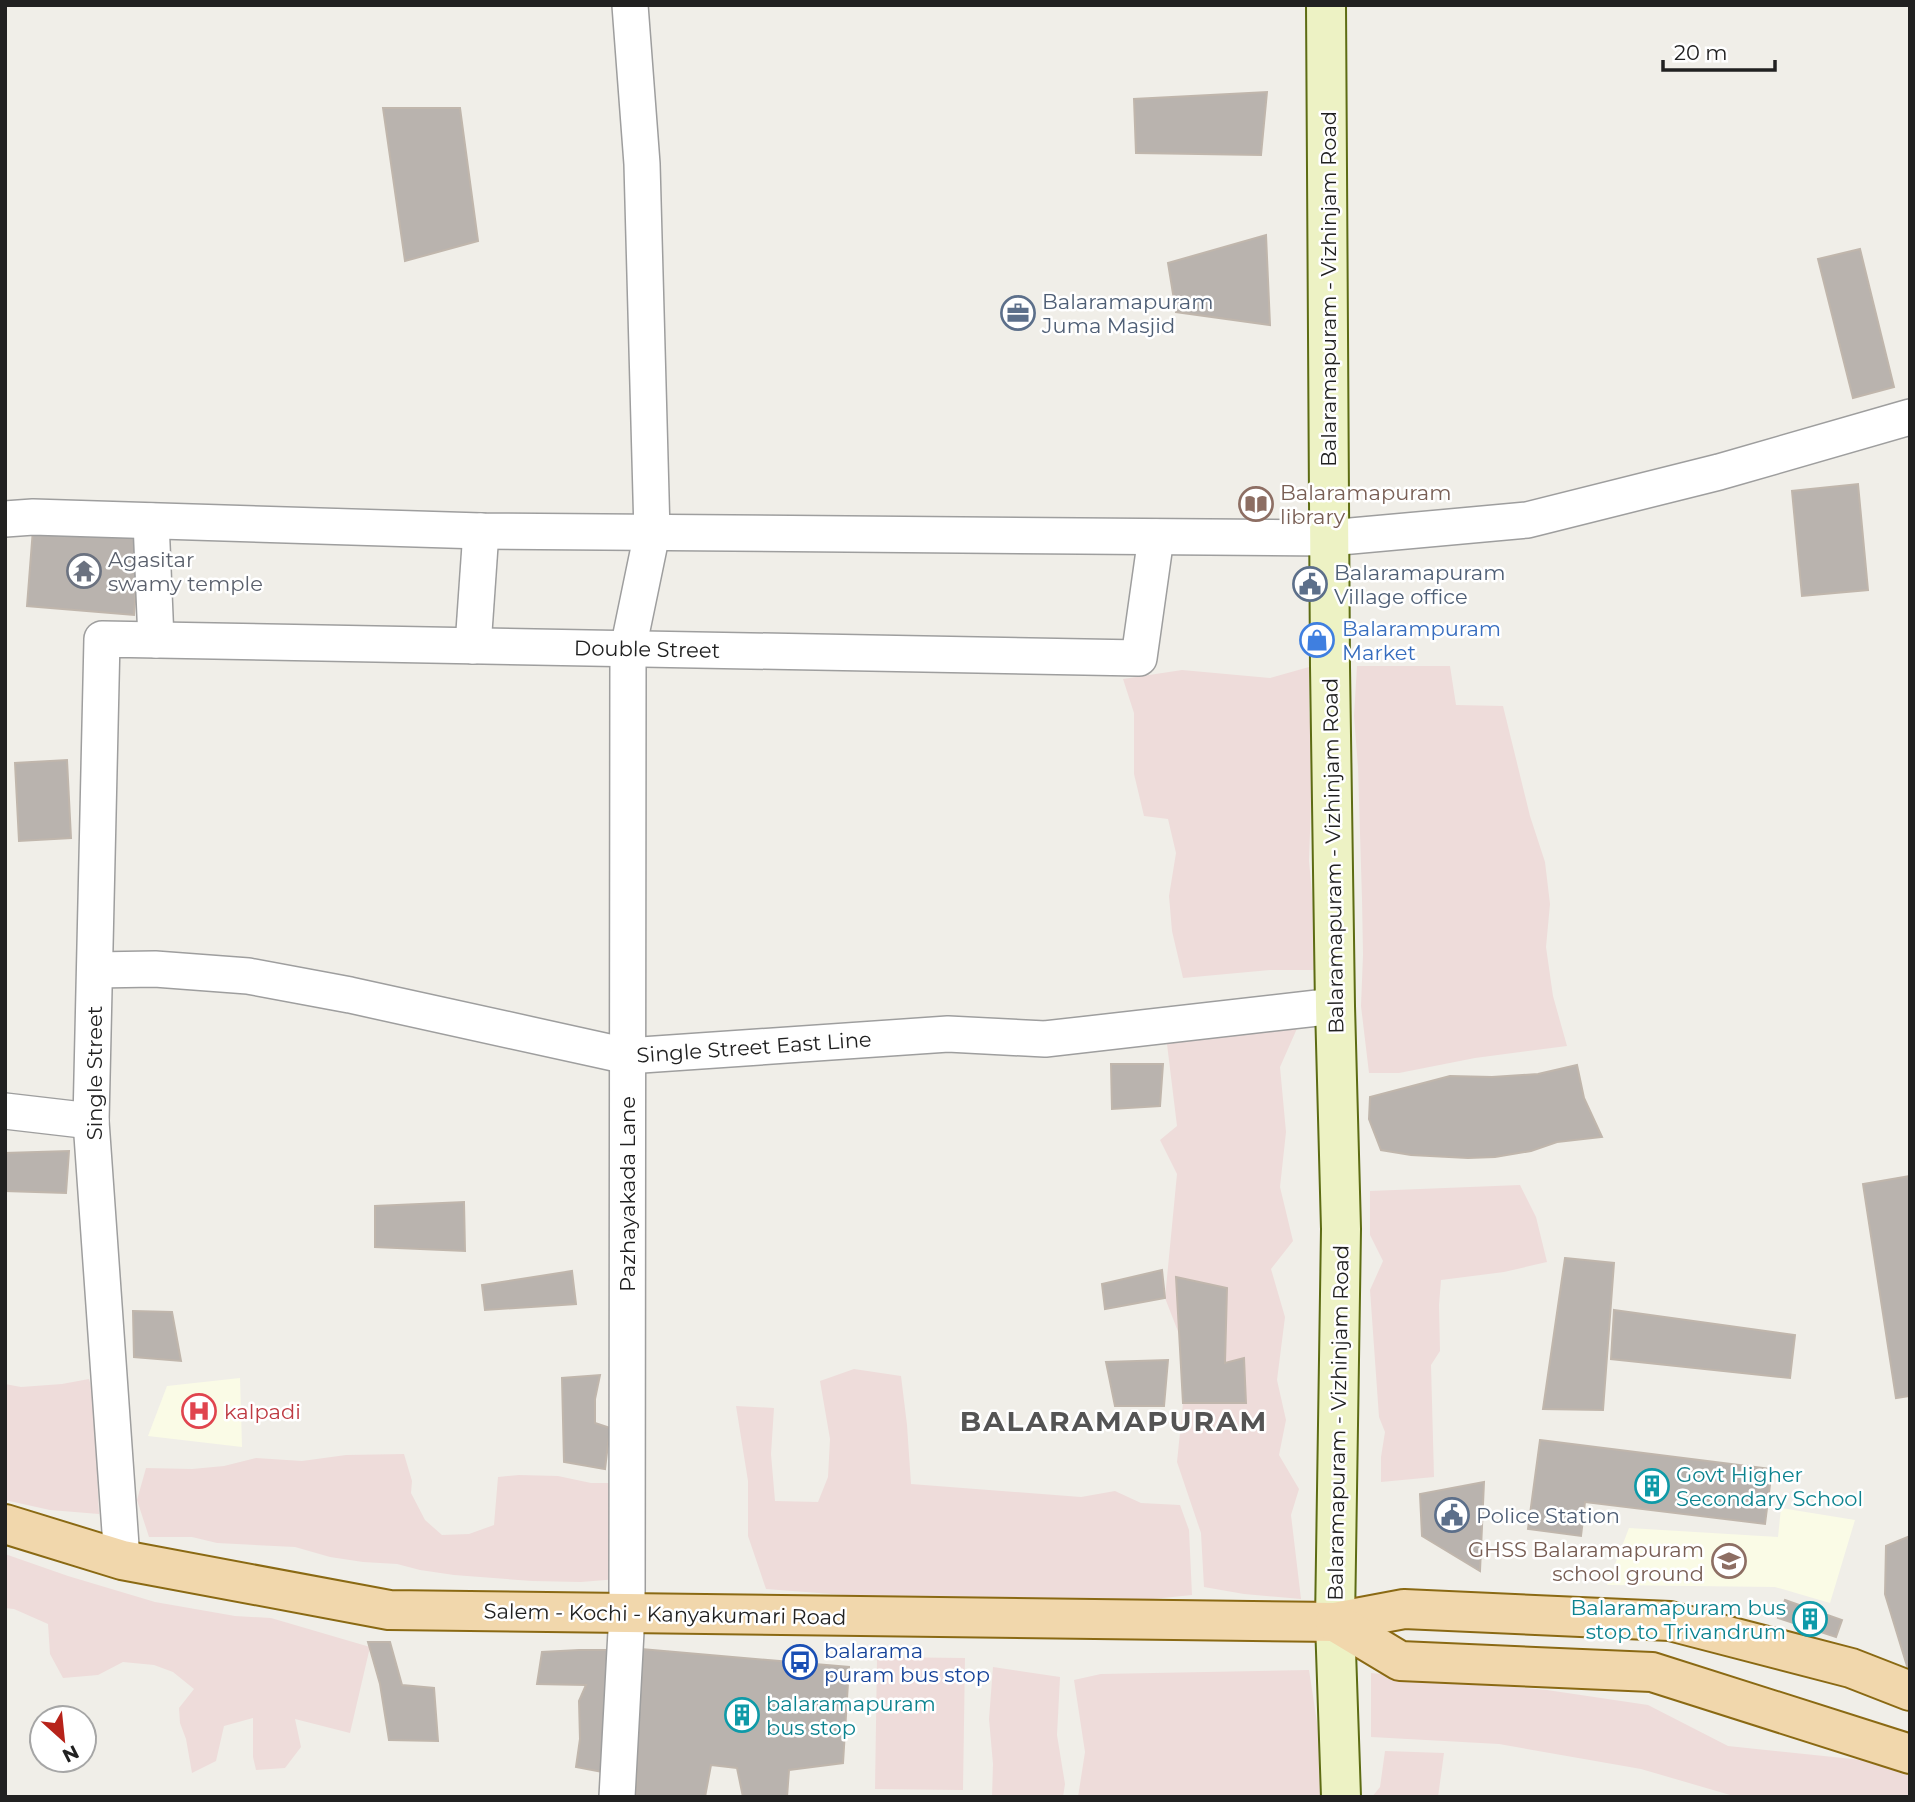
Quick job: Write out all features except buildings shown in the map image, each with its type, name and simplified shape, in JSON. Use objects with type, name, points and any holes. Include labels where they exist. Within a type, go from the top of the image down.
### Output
[{"type":"main road","name":"Balaramapuram - Vizhinjam Road","points":[[1326,5],[1329,538],[1335,1006],[1341,1229],[1335,1622],[1341,1797]]},
{"type":"main road","name":"Salem - Kochi - Kanyakumari Road","points":[[5,1524],[122,1560],[389,1610],[1335,1622],[1404,1609],[1670,1621],[1851,1668],[1910,1691]]},
{"type":"main road","points":[[1335,1622],[1400,1661],[1652,1672],[1910,1754]]},
{"type":"street","name":"Pazhayakada Lane","points":[[617,1797],[627,1613],[628,649],[652,533],[642,164],[630,5]]},
{"type":"street","points":[[5,519],[33,517],[481,531],[1329,538],[1527,520],[1719,472],[1910,417]]},
{"type":"street","points":[[151,522],[156,640]]},
{"type":"street","points":[[473,646],[481,531]]},
{"type":"street","name":"Double Street","points":[[156,640],[1139,658],[1156,537]]},
{"type":"street","name":"Single Street","points":[[122,1560],[91,1121],[102,639],[156,640]]},
{"type":"street","name":"Single Street East Line","points":[[95,970],[155,968],[248,976],[350,995],[627,1056],[948,1034],[1045,1039],[1335,1006]]},
{"type":"street","points":[[5,1111],[91,1121]]},
{"type":"shaded area","points":[[1357,666],[1450,666],[1456,705],[1503,706],[1530,816],[1545,862],[1550,904],[1546,947],[1553,996],[1567,1046],[1475,1058],[1399,1073],[1369,1073],[1361,1006],[1362,899],[1354,716]]},
{"type":"shaded area","points":[[1309,667],[1309,713],[1313,749],[1309,861],[1316,937],[1315,970],[1270,970],[1183,978],[1172,931],[1169,896],[1176,853],[1168,819],[1144,816],[1134,774],[1134,713],[1123,679],[1182,670],[1270,678]]},
{"type":"shaded area","points":[[1299,1024],[1280,1067],[1286,1132],[1280,1187],[1293,1241],[1271,1269],[1285,1317],[1277,1380],[1286,1420],[1279,1455],[1299,1489],[1291,1515],[1301,1599],[1204,1587],[1201,1533],[1177,1462],[1183,1403],[1179,1334],[1165,1298],[1177,1174],[1160,1140],[1177,1126],[1167,1044],[1189,1029]]},
{"type":"shaded area","points":[[1520,1185],[1536,1217],[1547,1262],[1504,1272],[1441,1280],[1440,1351],[1431,1365],[1434,1477],[1381,1482],[1385,1432],[1379,1417],[1370,1290],[1383,1261],[1370,1235],[1370,1191]]},
{"type":"shaded area","points":[[854,1369],[901,1376],[911,1484],[1081,1497],[1115,1491],[1141,1503],[1180,1505],[1189,1530],[1192,1595],[1097,1601],[885,1601],[766,1589],[748,1536],[748,1481],[736,1406],[774,1408],[771,1454],[775,1501],[818,1502],[828,1477],[830,1439],[820,1381]]},
{"type":"shaded area","name":"kalpadi","points":[[240,1378],[242,1447],[148,1436],[167,1386]]},
{"type":"shaded area","points":[[89,1379],[97,1410],[99,1514],[50,1510],[5,1500],[5,1384],[21,1387]]},
{"type":"shaded area","points":[[404,1454],[412,1481],[411,1493],[425,1520],[442,1535],[469,1534],[494,1525],[498,1477],[558,1476],[591,1483],[617,1483],[618,1579],[581,1582],[532,1581],[454,1575],[397,1564],[330,1557],[295,1547],[217,1543],[192,1537],[149,1537],[137,1500],[146,1468],[192,1469],[224,1466],[256,1458],[302,1461],[346,1455]]},
{"type":"shaded area","name":"GHSS Balaramapuram school ground","points":[[1781,1508],[1855,1520],[1830,1603],[1775,1587],[1607,1585],[1629,1528],[1778,1537]]},
{"type":"shaded area","points":[[5,1554],[155,1602],[235,1616],[271,1618],[370,1647],[350,1733],[295,1719],[301,1747],[285,1768],[256,1770],[253,1757],[253,1718],[224,1726],[216,1761],[192,1773],[179,1708],[194,1689],[173,1672],[154,1665],[123,1662],[98,1675],[63,1678],[50,1654],[48,1624],[14,1609],[5,1608]]},
{"type":"shaded area","points":[[877,1657],[965,1658],[963,1790],[875,1789]]},
{"type":"shaded area","points":[[993,1667],[1060,1677],[1057,1735],[1065,1784],[1063,1797],[992,1797],[993,1764],[989,1719]]},
{"type":"shaded area","points":[[1309,1670],[1318,1729],[1330,1775],[1329,1797],[1078,1797],[1085,1752],[1074,1680],[1101,1674]]},
{"type":"shaded area","points":[[1371,1673],[1547,1690],[1648,1705],[1728,1746],[1910,1767],[1910,1797],[1737,1797],[1641,1769],[1499,1744],[1371,1737]]},
{"type":"shaded area","points":[[1385,1751],[1444,1753],[1438,1797],[1372,1797],[1380,1787]]},
{"type":"place","name":"Balaramapuram Juma Masjid","points":[[1018,313]]},
{"type":"place","name":"Balaramapuram library","points":[[1256,504]]},
{"type":"place","name":"Agasitar swamy temple","points":[[84,571]]},
{"type":"place","name":"Balaramapuram Village office","points":[[1310,584]]},
{"type":"place","name":"Balarampuram Market","points":[[1317,640]]},
{"type":"place","name":"kalpadi","points":[[199,1411]]},
{"type":"place","name":"Govt Higher Secondary School","points":[[1652,1486]]},
{"type":"place","name":"Police Station","points":[[1452,1515]]},
{"type":"place","name":"GHSS Balaramapuram school ground","points":[[1729,1561]]},
{"type":"place","name":"Balaramapuram bus stop to Trivandrum","points":[[1810,1619]]},
{"type":"place","name":"balarama puram bus stop","points":[[800,1662]]},
{"type":"place","name":"balaramapuram bus stop","points":[[742,1715]]},
{"type":"district","name":"BALARAMAPURAM","points":[[1114,1421]]}]
